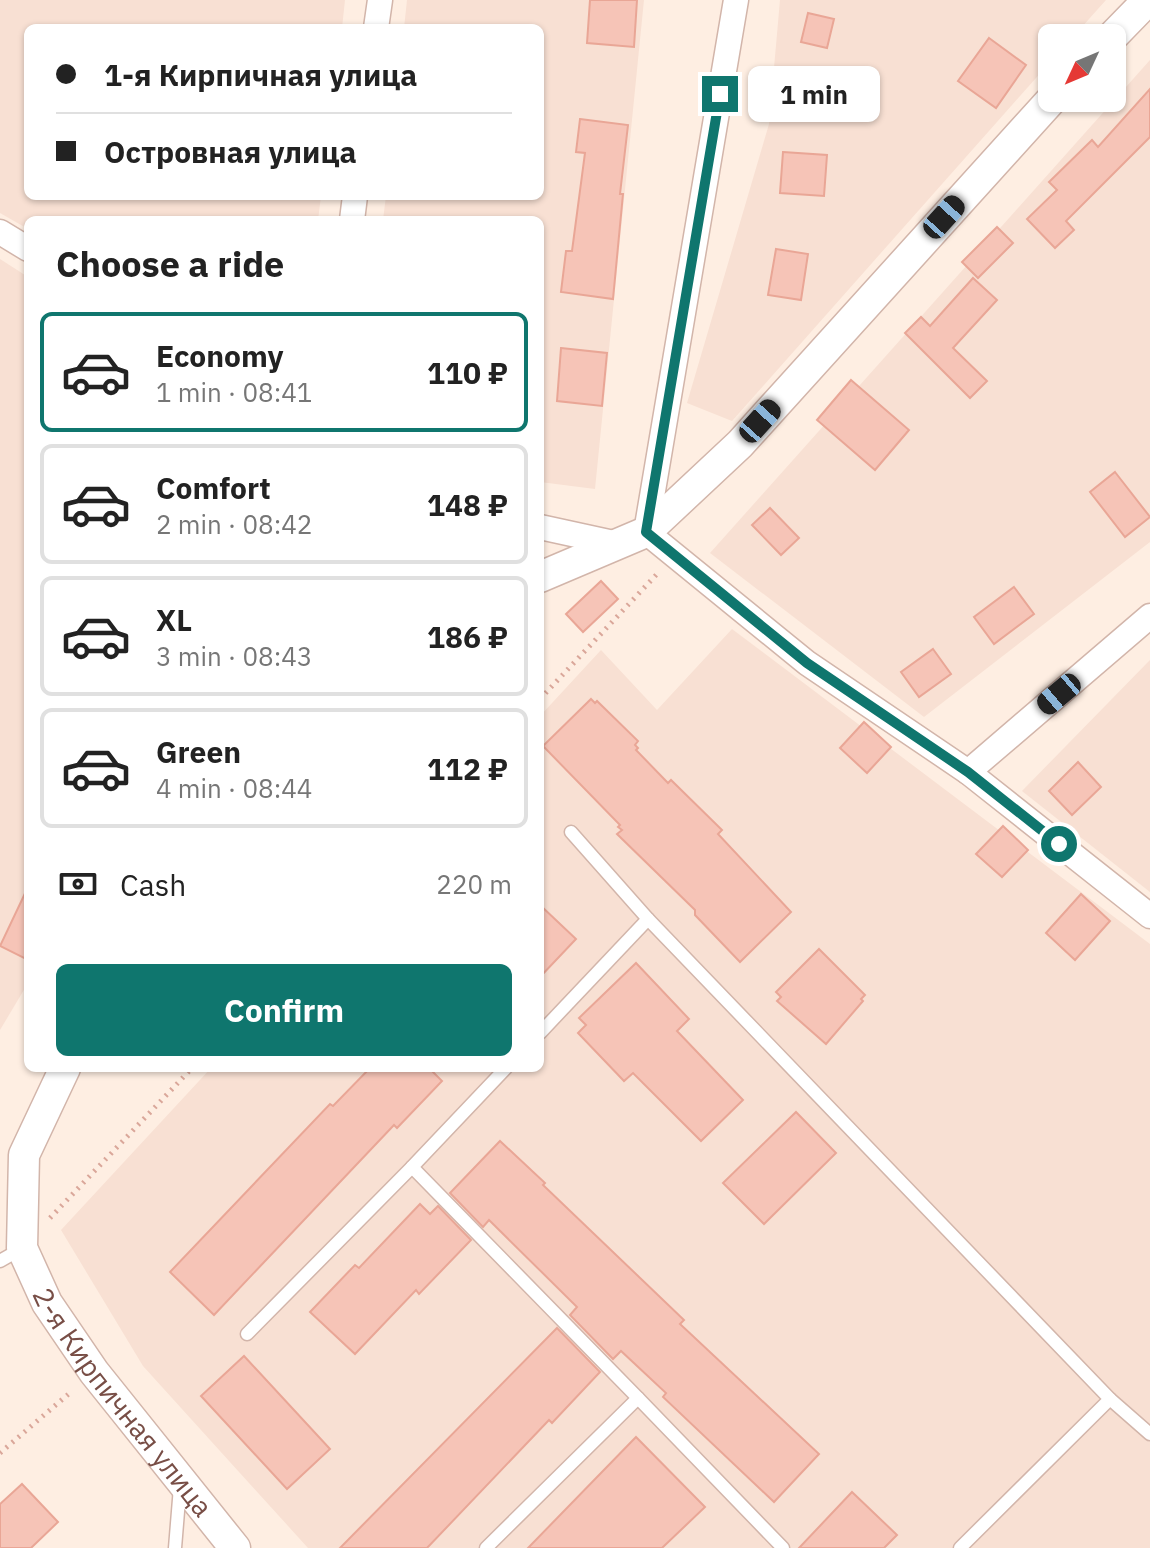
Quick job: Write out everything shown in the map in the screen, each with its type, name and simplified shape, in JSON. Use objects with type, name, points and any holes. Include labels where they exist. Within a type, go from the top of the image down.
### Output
[{"type":"street","points":[[377,24],[380,0]]},
{"type":"street","points":[[646,532],[736,0]]},
{"type":"street","points":[[1125,24],[1148,0]]},
{"type":"street","points":[[544,575],[646,532],[740,444],[1040,112]]},
{"type":"street","points":[[0,232],[24,247]]},
{"type":"street","points":[[544,528],[618,544]]},
{"type":"street","points":[[646,532],[807,663],[968,772],[1150,916]]},
{"type":"street","points":[[968,772],[1150,616]]},
{"type":"street","points":[[11,1255],[24,1155],[63,1072]]},
{"type":"street","name":"2-я Кирпичная улица","points":[[11,1255],[94,1372],[235,1548]]},
{"type":"lane","points":[[571,832],[648,919],[1110,1399],[1150,1434]]},
{"type":"lane","points":[[544,1029],[648,919]]},
{"type":"lane","points":[[247,1334],[502,1072]]},
{"type":"lane","points":[[412,1167],[783,1548]]},
{"type":"lane","points":[[486,1548],[638,1398]]},
{"type":"lane","points":[[960,1548],[1110,1399]]},
{"type":"lane","points":[[175,1548],[180,1479]]},
{"type":"path","points":[[544,695],[674,557]]},
{"type":"path","points":[[11,1255],[188,1072]]},
{"type":"path","points":[[0,1453],[94,1372]]},
{"type":"shaded area","points":[[0,0],[345,0],[342,24],[24,24],[24,200],[320,200],[318,216],[24,216],[24,227],[0,213]]},
{"type":"shaded area","points":[[407,0],[644,0],[595,489],[544,483],[544,216],[384,216],[386,200],[544,200],[544,24],[404,24]]},
{"type":"shaded area","points":[[780,0],[1106,0],[1085,24],[1038,24],[1038,76],[732,421],[687,403],[769,124]]},
{"type":"shaded area","points":[[1150,60],[1150,542],[924,717],[710,553],[1104,112],[1126,112],[1126,87]]},
{"type":"shaded area","points":[[0,259],[24,274],[24,990],[0,1030]]},
{"type":"shaded area","points":[[732,629],[1150,944],[1150,1548],[308,1548],[143,1366],[61,1230],[207,1072],[544,1072],[544,712],[601,650],[657,710]]},
{"type":"shaded area","points":[[1150,660],[1150,892],[1022,791]]},
{"type":"building","points":[[590,0],[637,0],[634,47],[587,43]]},
{"type":"building","points":[[808,13],[834,19],[827,48],[801,42]]},
{"type":"building","points":[[989,38],[1026,65],[996,108],[958,81]]},
{"type":"building","points":[[1150,89],[1150,137],[1066,221],[1074,230],[1055,248],[1027,219],[1057,190],[1049,182],[1092,140],[1098,147]]},
{"type":"building","points":[[580,119],[628,125],[613,299],[561,292],[566,251],[572,251],[585,153],[576,152]]},
{"type":"building","points":[[783,152],[827,155],[824,196],[780,193]]},
{"type":"building","points":[[997,227],[1013,243],[978,278],[962,262]]},
{"type":"building","points":[[776,249],[808,254],[801,300],[768,295]]},
{"type":"building","points":[[973,278],[997,300],[953,348],[987,381],[970,398],[905,333],[921,317],[930,326]]},
{"type":"building","points":[[561,348],[607,353],[602,406],[557,401]]},
{"type":"building","points":[[851,380],[909,430],[875,470],[817,420]]},
{"type":"building","points":[[1115,472],[1150,517],[1125,537],[1090,492]]},
{"type":"building","points":[[770,508],[799,538],[781,555],[752,525]]},
{"type":"building","points":[[601,581],[618,599],[583,632],[566,614]]},
{"type":"building","points":[[1014,587],[1034,614],[994,644],[974,617]]},
{"type":"building","points":[[933,649],[951,674],[919,697],[901,672]]},
{"type":"building","points":[[591,699],[595,703],[597,701],[638,741],[636,750],[722,830],[718,834],[791,912],[740,962],[695,915],[695,910],[617,834],[622,830],[618,827],[620,825],[544,745]]},
{"type":"building","points":[[864,722],[891,747],[867,773],[840,748]]},
{"type":"building","points":[[1078,762],[1101,787],[1072,815],[1049,791]]},
{"type":"building","points":[[1003,826],[1028,850],[1002,877],[976,854]]},
{"type":"building","points":[[1081,894],[1110,921],[1075,960],[1046,933]]},
{"type":"building","points":[[24,895],[24,958],[0,946]]},
{"type":"building","points":[[544,909],[576,939],[544,973]]},
{"type":"building","points":[[819,949],[865,995],[826,1044],[777,1001],[781,997],[776,992]]},
{"type":"building","points":[[636,963],[689,1019],[677,1031],[743,1100],[701,1141],[633,1073],[624,1081],[578,1033],[586,1025],[579,1018]]},
{"type":"building","points":[[366,1072],[433,1072],[442,1081],[397,1128],[394,1125],[214,1315],[170,1272],[330,1104],[333,1106]]},
{"type":"building","points":[[796,1112],[836,1153],[764,1224],[723,1183]]},
{"type":"building","points":[[500,1141],[684,1320],[680,1324],[819,1454],[774,1502],[663,1397],[666,1393],[621,1351],[613,1359],[570,1315],[577,1307],[489,1220],[483,1227],[450,1193]]},
{"type":"building","points":[[420,1204],[430,1214],[438,1206],[471,1240],[419,1294],[416,1290],[355,1354],[310,1312],[355,1265],[359,1268]]},
{"type":"building","points":[[557,1328],[600,1372],[552,1423],[549,1420],[427,1548],[340,1548]]},
{"type":"building","points":[[244,1356],[330,1449],[287,1489],[201,1396]]},
{"type":"building","points":[[636,1437],[705,1507],[662,1548],[528,1548]]},
{"type":"building","points":[[22,1484],[58,1522],[31,1548],[0,1548],[0,1504]]},
{"type":"building","points":[[852,1492],[897,1535],[884,1548],[799,1548]]},
{"type":"route","points":[[720,94],[646,532],[807,663],[968,772],[1059,844]]}]
